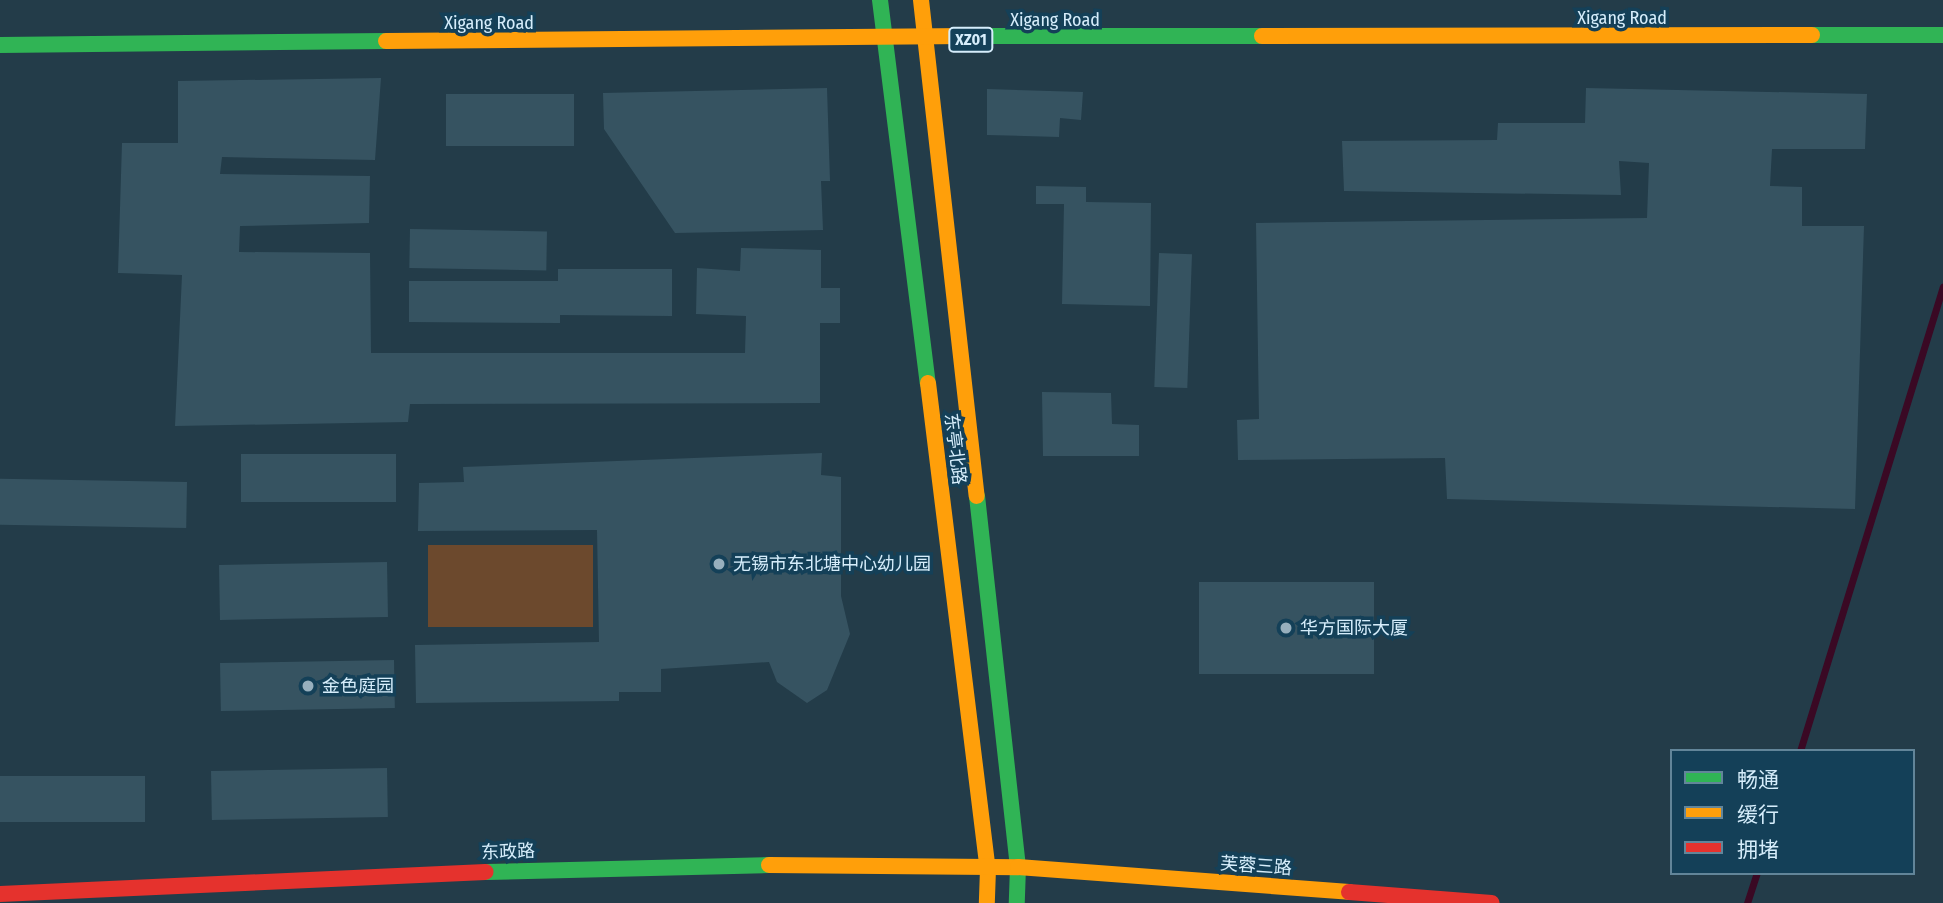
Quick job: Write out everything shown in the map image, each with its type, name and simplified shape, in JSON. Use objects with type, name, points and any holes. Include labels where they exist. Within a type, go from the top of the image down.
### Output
[{"type":"main road","name":"东亭北路","points":[[880,0],[988,869],[987,903]]},
{"type":"main road","name":"东亭北路","points":[[921,0],[1018,867],[1017,903]]},
{"type":"main road","name":"Xigang Road","points":[[0,45],[925,36],[1943,35]]},
{"type":"main road","name":"东政路","points":[[0,894],[153,883],[696,865],[988,869],[1018,867]]},
{"type":"main road","name":"芙蓉三路","points":[[1018,867],[1492,903]]},
{"type":"shaded area","points":[[428,545],[593,545],[593,627],[428,627]]},
{"type":"building","points":[[381,78],[375,160],[222,157],[220,174],[370,176],[369,223],[240,226],[239,252],[370,253],[371,353],[745,353],[746,316],[696,314],[697,268],[740,271],[741,248],[821,250],[821,288],[840,288],[840,323],[820,323],[820,403],[410,404],[408,422],[175,426],[182,275],[118,273],[122,143],[178,143],[178,81]]},
{"type":"building","points":[[827,88],[830,181],[821,181],[823,230],[675,233],[604,129],[603,93]]},
{"type":"building","points":[[1586,88],[1867,94],[1865,149],[1772,149],[1770,186],[1802,187],[1802,226],[1864,226],[1855,509],[1447,499],[1445,458],[1238,460],[1237,420],[1259,419],[1256,223],[1647,218],[1649,163],[1619,161],[1621,195],[1344,191],[1342,141],[1497,140],[1498,123],[1585,123]]},
{"type":"building","points":[[987,89],[1083,92],[1081,120],[1060,118],[1059,137],[987,135]]},
{"type":"building","points":[[446,94],[574,94],[574,146],[446,146]]},
{"type":"building","points":[[1036,186],[1086,187],[1086,202],[1151,203],[1150,306],[1062,304],[1064,204],[1036,204]]},
{"type":"building","points":[[410,229],[547,231],[546,270],[409,268]]},
{"type":"building","points":[[1159,253],[1192,254],[1187,388],[1154,387]]},
{"type":"building","points":[[558,269],[672,269],[672,316],[560,315],[560,323],[409,322],[409,281],[558,281]]},
{"type":"building","points":[[1042,392],[1111,393],[1112,424],[1139,425],[1139,456],[1043,456]]},
{"type":"building","name":"无锡市东北塘中心幼儿园","points":[[822,453],[821,475],[841,477],[841,596],[850,634],[827,690],[807,703],[777,682],[769,662],[661,669],[661,692],[619,692],[619,701],[416,703],[415,645],[599,642],[597,530],[418,531],[419,483],[464,482],[463,467]]},
{"type":"building","points":[[241,454],[396,454],[396,502],[241,502]]},
{"type":"building","points":[[0,479],[187,482],[186,528],[0,525]]},
{"type":"building","points":[[387,562],[388,617],[220,620],[219,565]]},
{"type":"building","name":"华方国际大厦","points":[[1199,582],[1374,582],[1374,674],[1199,674]]},
{"type":"building","name":"金色庭园","points":[[394,660],[395,708],[221,711],[220,663]]},
{"type":"building","points":[[387,768],[388,817],[212,820],[211,771]]},
{"type":"building","points":[[0,776],[145,776],[145,822],[0,822]]},
{"type":"waterway","points":[[1801,749],[1943,287]]},
{"type":"waterway","points":[[1747,903],[1756,875]]},
{"type":"traffic: fast","points":[[880,0],[928,383]]},
{"type":"traffic: fast","points":[[1812,35],[1943,35]]},
{"type":"traffic: fast","points":[[967,36],[1262,36]]},
{"type":"traffic: fast","points":[[0,45],[386,41]]},
{"type":"traffic: fast","points":[[977,496],[1018,867],[1017,903]]},
{"type":"traffic: fast","points":[[486,872],[769,865]]},
{"type":"traffic: slow","points":[[921,0],[977,496]]},
{"type":"traffic: slow","points":[[1262,36],[1812,35]]},
{"type":"traffic: slow","points":[[386,41],[967,36]]},
{"type":"traffic: slow","points":[[928,383],[988,869],[987,903]]},
{"type":"traffic: slow","points":[[769,865],[1018,867],[1349,892]]},
{"type":"traffic: jam","points":[[0,894],[486,872]]},
{"type":"traffic: jam","points":[[1349,892],[1492,903]]},
{"type":"place","name":"无锡市东北塘中心幼儿园","points":[[719,564]]},
{"type":"place","name":"华方国际大厦","points":[[1286,628]]},
{"type":"place","name":"金色庭园","points":[[308,686]]}]
